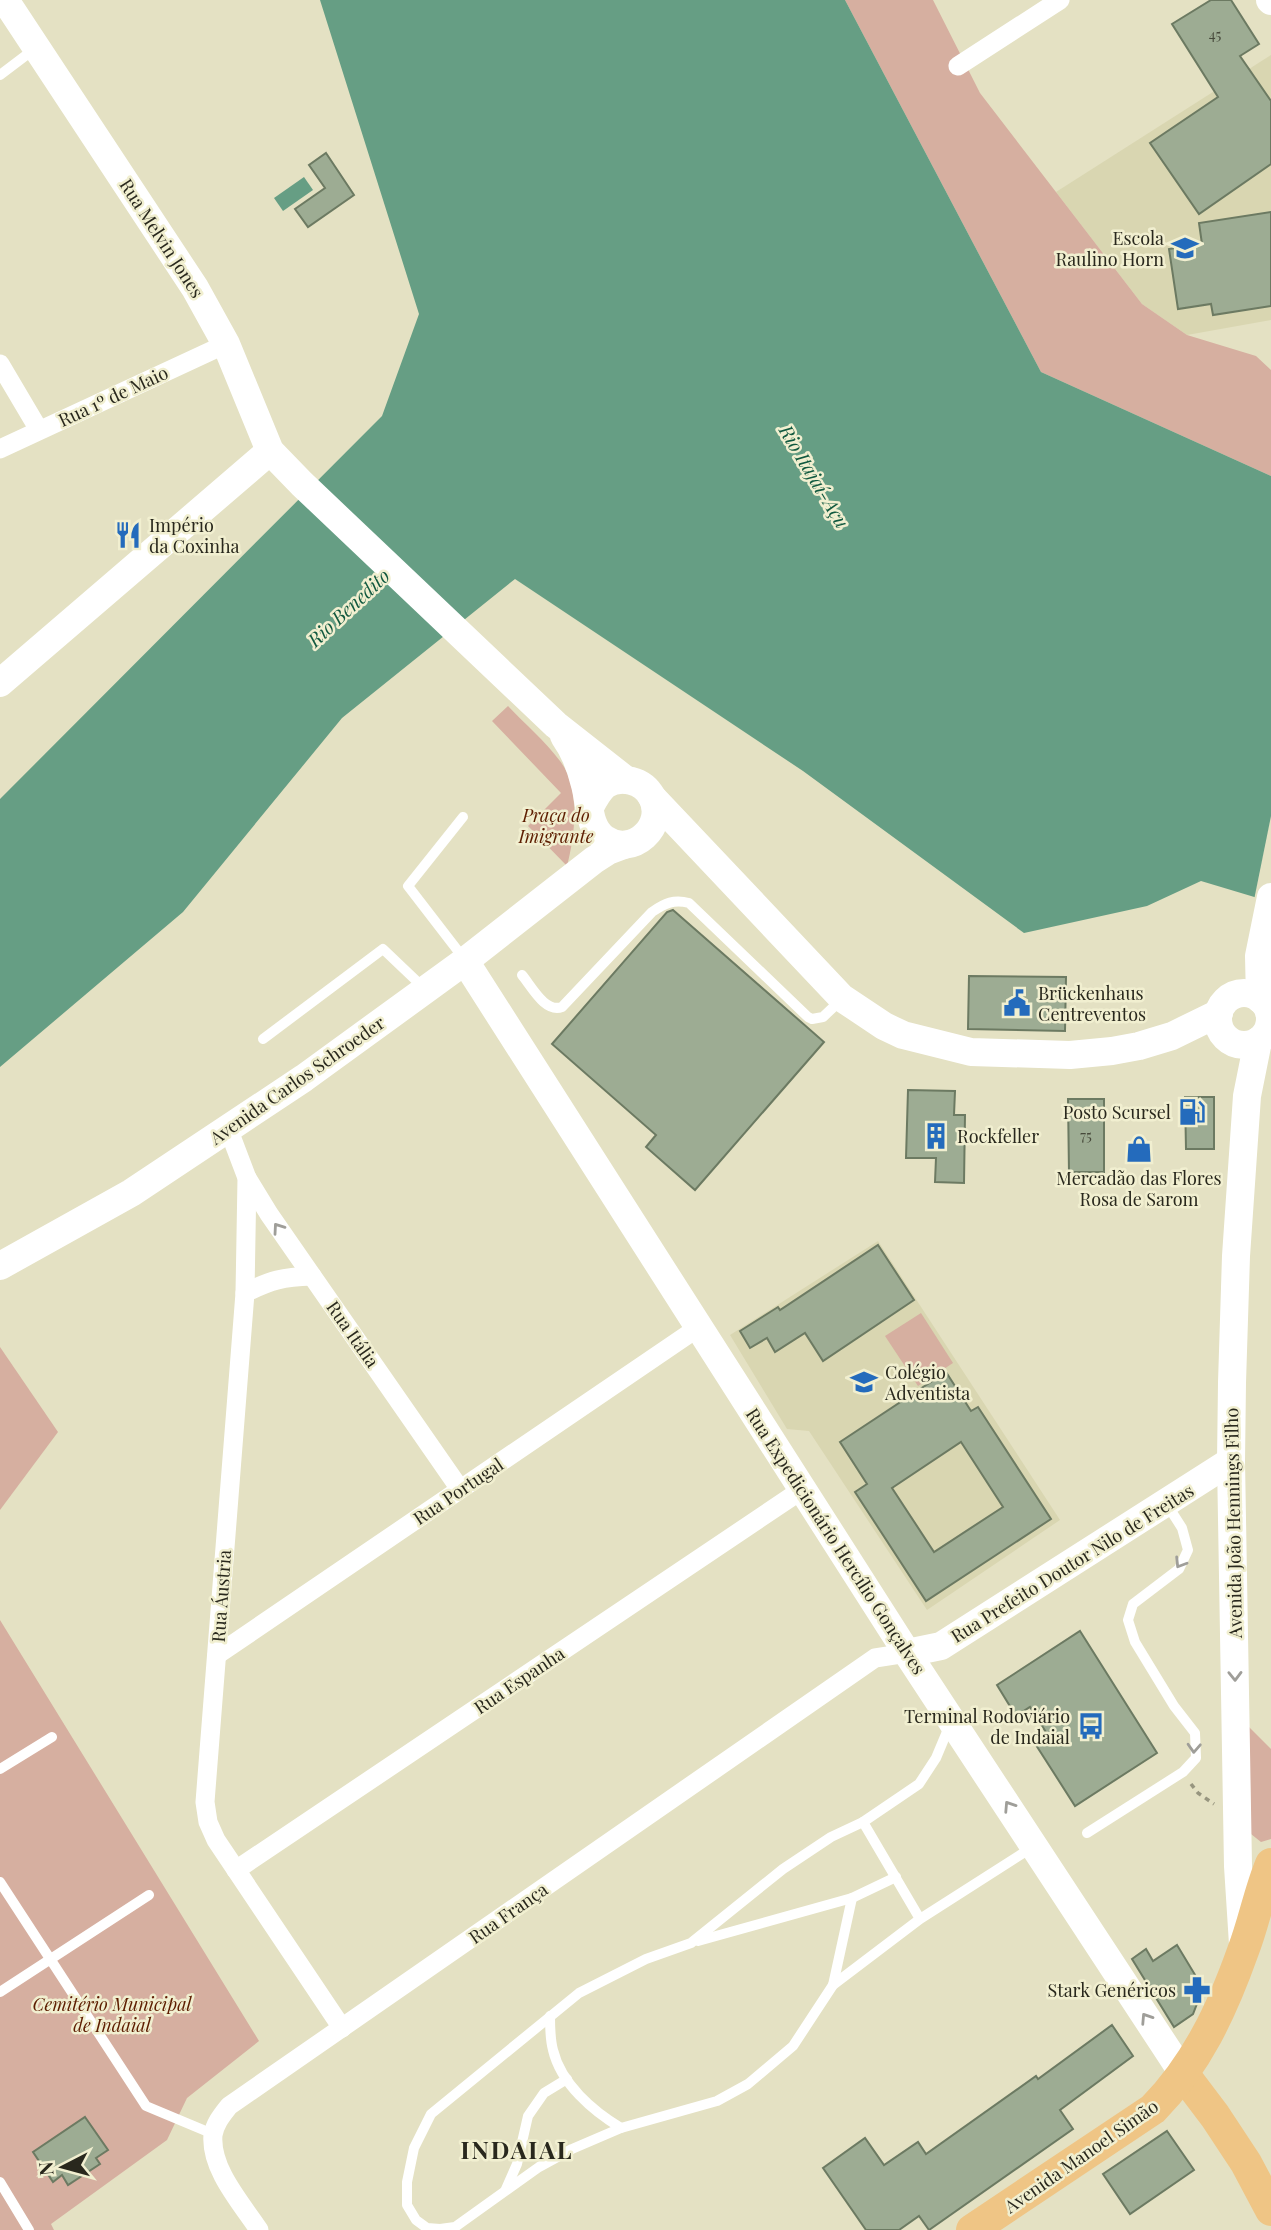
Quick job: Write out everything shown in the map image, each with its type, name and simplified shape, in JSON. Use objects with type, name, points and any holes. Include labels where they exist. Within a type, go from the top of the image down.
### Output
[{"type":"main road","name":"Avenida Manoel Simão","points":[[972,2230],[1153,2109],[1184,2075],[1210,2029],[1243,1951],[1271,1864]]},
{"type":"main road","name":"Rua Expedicionário Hercílio Gonçalves","points":[[1184,2075],[1259,2169],[1271,2210]]},
{"type":"main road","points":[[1153,2109],[1215,2116]]},
{"type":"street","name":"Rua Melvin Jones","points":[[5,0],[195,288],[226,344],[270,451],[556,725]]},
{"type":"street","points":[[958,66],[1060,0]]},
{"type":"street","name":"Rua 1º de Maio","points":[[0,449],[226,344]]},
{"type":"street","points":[[0,364],[38,430]]},
{"type":"street","points":[[0,683],[270,451]]},
{"type":"street","points":[[556,725],[626,780]]},
{"type":"street","points":[[556,725],[578,763],[596,830],[604,839],[615,844],[657,844],[680,848],[701,857],[720,870]]},
{"type":"street","points":[[579,871],[587,855],[591,837],[591,813],[596,795],[604,786],[614,781],[636,782],[645,788],[842,998],[884,1026],[903,1035],[971,1052],[1033,1055],[1121,1050],[1246,1018],[1271,897]]},
{"type":"street","points":[[629,844],[644,838],[651,829],[655,819],[652,797]]},
{"type":"street","name":"Avenida Carlos Schroeder","points":[[0,1265],[131,1193],[304,1078],[465,961],[579,871],[608,851],[629,844]]},
{"type":"street","name":"Rua Expedicionário Hercílio Gonçalves","points":[[465,961],[907,1653],[1184,2075]]},
{"type":"street","name":"Avenida João Hennings Filho","points":[[1243,1951],[1238,1866],[1231,1461],[1236,1256],[1247,1096],[1246,1018]]},
{"type":"street","name":"Rua Áustria","points":[[229,1128],[247,1178],[245,1293],[205,1802],[208,1822],[216,1840],[342,2028]]},
{"type":"street","name":"Rua Itália","points":[[247,1178],[269,1214],[460,1489]]},
{"type":"street","points":[[245,1293],[272,1280],[312,1276]]},
{"type":"street","name":"Rua Portugal","points":[[216,1655],[699,1327]]},
{"type":"street","name":"Rua Prefeito Doutor Nilo de Freitas","points":[[907,1653],[941,1646],[1231,1461]]},
{"type":"street","name":"Rua Espanha","points":[[236,1870],[803,1489]]},
{"type":"street","name":"Rua França","points":[[213,2134],[218,2120],[229,2106],[875,1658],[907,1653]]},
{"type":"street","points":[[213,2134],[221,2169],[259,2230]]},
{"type":"lane","points":[[0,75],[36,48]]},
{"type":"lane","points":[[463,817],[408,886],[465,961]]},
{"type":"lane","points":[[522,975],[548,1007],[555,1010],[562,1007],[652,912],[664,904],[678,900],[689,903],[808,1017],[823,1017],[842,998]]},
{"type":"lane","points":[[263,1039],[383,949],[425,989]]},
{"type":"lane","points":[[1087,1833],[1183,1772],[1196,1758],[1195,1733],[1174,1706],[1135,1642],[1128,1619],[1133,1604],[1180,1569],[1188,1550],[1182,1528],[1166,1503]]},
{"type":"lane","points":[[691,1943],[783,1869],[831,1837],[863,1822],[919,1784],[936,1758],[952,1721]]},
{"type":"lane","points":[[0,1769],[52,1737]]},
{"type":"lane","points":[[863,1822],[920,1919]]},
{"type":"lane","points":[[896,1877],[852,1898],[768,1920],[646,1959],[579,1993],[431,2114],[414,2148],[407,2182],[407,2205],[416,2220],[427,2228],[454,2227],[540,2167],[621,2128],[717,2101],[748,2084],[793,2046],[833,1985],[920,1919],[1035,1846]]},
{"type":"lane","points":[[0,1882],[146,2106],[213,2134]]},
{"type":"lane","points":[[0,1992],[149,1895]]},
{"type":"lane","points":[[833,1985],[852,1898]]},
{"type":"lane","points":[[550,2016],[553,2052],[566,2079],[589,2104],[621,2128]]},
{"type":"lane","points":[[506,2189],[517,2164],[528,2116],[544,2093],[566,2079]]},
{"type":"lane","points":[[0,2182],[29,2230]]},
{"type":"path","points":[[1183,1772],[1198,1793],[1217,1806],[1237,1806]]},
{"type":"shaded area","name":"Escola Raulino Horn","points":[[1271,55],[1271,320],[1187,335],[1142,304],[1056,192]]},
{"type":"shaded area","name":"Colégio Adventista","points":[[878,1241],[1060,1520],[927,1610],[809,1431],[787,1429],[730,1335]]},
{"type":"green space","points":[[845,0],[933,0],[980,93],[1142,304],[1187,335],[1256,356],[1271,370],[1271,476],[1041,372]]},
{"type":"green space","name":"Praça do Imigrante","points":[[508,706],[548,746],[567,772],[574,798],[574,826],[567,866],[528,826],[561,793],[492,721]]},
{"type":"green space","points":[[921,1313],[953,1363],[918,1386],[885,1336]]},
{"type":"green space","points":[[0,1347],[58,1432],[0,1510]]},
{"type":"green space","name":"Cemitério Municipal de Indaial","points":[[0,1620],[259,2041],[187,2098],[167,2140],[51,2224],[54,2230],[0,2230]]},
{"type":"green space","points":[[1249,1727],[1271,1749],[1271,1839],[1261,1842],[1251,1834]]},
{"type":"water","points":[[320,0],[845,0],[1041,372],[1271,476],[1271,902],[1201,881],[1147,906],[1024,933],[803,771],[515,579],[342,718],[183,912],[0,1067],[0,799],[382,416],[419,314]]},
{"type":"water","points":[[304,177],[313,190],[283,211],[274,198]]},
{"type":"pier","points":[[1271,816],[1271,905],[1254,900]]},
{"type":"building","points":[[1211,0],[1231,0],[1259,44],[1240,56],[1271,101],[1271,164],[1199,214],[1150,143],[1218,97],[1172,24]]},
{"type":"building","points":[[326,153],[354,195],[308,227],[295,209],[325,188],[309,165]]},
{"type":"building","points":[[1271,212],[1271,306],[1213,315],[1211,304],[1178,309],[1169,249],[1202,244],[1199,223]]},
{"type":"building","points":[[673,910],[824,1042],[695,1190],[646,1147],[656,1135],[552,1044],[667,912]]},
{"type":"building","name":"Brückenhaus Centreventos","points":[[969,976],[1066,977],[1065,1031],[968,1029]]},
{"type":"building","name":"Rockfeller","points":[[908,1090],[955,1091],[954,1115],[965,1115],[964,1183],[935,1182],[936,1158],[906,1158]]},
{"type":"building","points":[[1185,1097],[1214,1097],[1214,1149],[1186,1149]]},
{"type":"building","points":[[1068,1099],[1104,1099],[1104,1172],[1069,1172]]},
{"type":"building","points":[[878,1245],[914,1300],[823,1361],[805,1333],[775,1352],[767,1338],[750,1348],[740,1331],[778,1307],[780,1310]]},
{"type":"building","points":[[946,1372],[971,1411],[978,1407],[1051,1519],[926,1601],[855,1492],[867,1484],[840,1442]],"holes":[[[961,1442],[1003,1507],[934,1552],[892,1488]]]},
{"type":"building","name":"Terminal Rodoviário de Indaial","points":[[1080,1631],[1157,1753],[1075,1806],[1036,1745],[1049,1737],[1030,1707],[1016,1716],[997,1685]]},
{"type":"building","points":[[1177,1945],[1203,1988],[1193,2014],[1174,2027],[1132,1959],[1146,1949],[1153,1961]]},
{"type":"building","points":[[1112,2025],[1133,2056],[1060,2110],[1073,2129],[929,2230],[919,2216],[899,2230],[866,2230],[823,2168],[865,2138],[884,2165],[918,2142],[926,2154],[1036,2076],[1038,2079]]},
{"type":"building","points":[[85,2117],[108,2150],[96,2158],[100,2164],[68,2185],[62,2175],[53,2182],[33,2152]]},
{"type":"building","points":[[1167,2131],[1194,2170],[1130,2214],[1103,2174]]},
{"type":"place","name":"Escola Raulino Horn","points":[[1185,248]]},
{"type":"place","name":"Império da Coxinha","points":[[128,535]]},
{"type":"place","name":"Brückenhaus Centreventos","points":[[1017,1003]]},
{"type":"place","name":"Posto Scursel","points":[[1192,1112]]},
{"type":"place","name":"Rockfeller","points":[[936,1136]]},
{"type":"place","name":"Mercadão das Flores Rosa de Sarom","points":[[1139,1149]]},
{"type":"place","name":"Colégio Adventista","points":[[864,1382]]},
{"type":"place","name":"Terminal Rodoviário de Indaial","points":[[1091,1726]]},
{"type":"place","name":"Stark Genéricos","points":[[1197,1990]]},
{"type":"district","name":"INDAIAL","points":[[517,2149]]},
{"type":"water label","name":"Rio Itajaí-Açu","points":[[815,476]]},
{"type":"water label","name":"Rio Benedito","points":[[348,607]]}]
